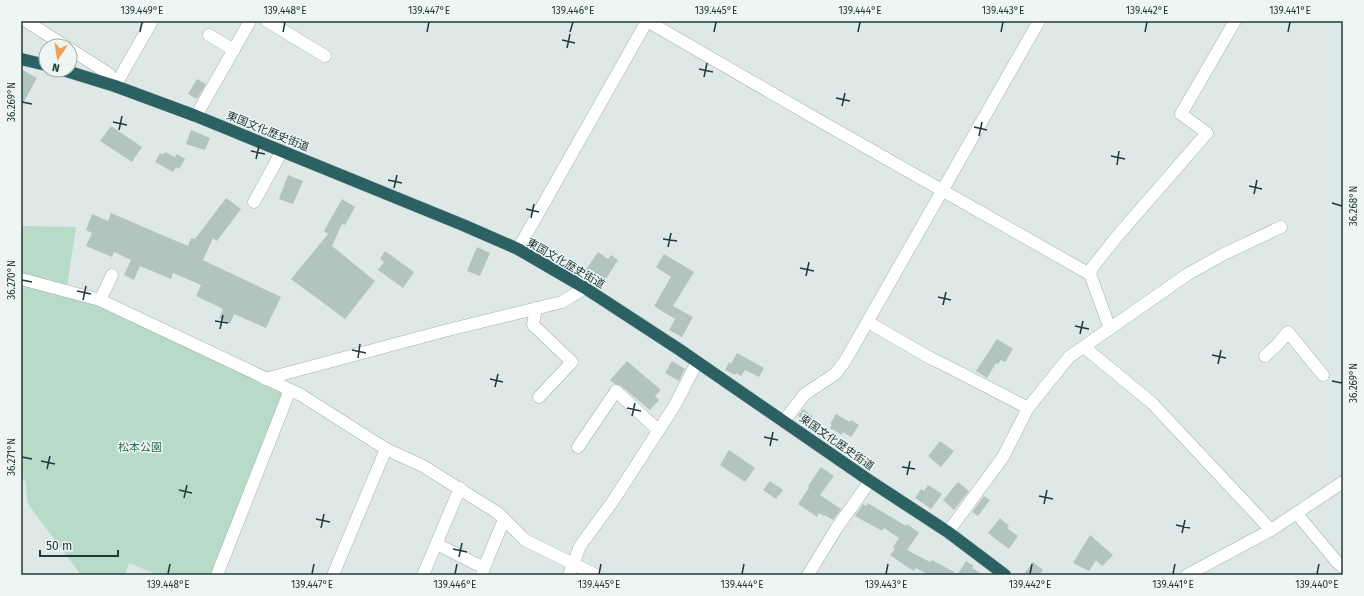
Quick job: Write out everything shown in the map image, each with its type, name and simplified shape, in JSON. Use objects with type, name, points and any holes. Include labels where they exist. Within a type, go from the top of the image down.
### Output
[{"type":"highway","points":[[21,59],[38,63]]},
{"type":"highway","name":"東国文化歴史街道","points":[[78,75],[115,86],[196,116],[518,249],[585,288],[680,350],[870,481],[948,532],[1005,575]]},
{"type":"street","points":[[26,21],[53,38]]},
{"type":"street","points":[[115,86],[152,21]]},
{"type":"street","points":[[196,116],[250,21]]},
{"type":"street","points":[[267,21],[325,56]]},
{"type":"street","points":[[518,249],[647,21],[813,118],[1090,274]]},
{"type":"street","points":[[784,421],[806,394],[836,374],[845,361],[1039,21]]},
{"type":"street","points":[[1110,330],[1090,274],[1092,268],[1119,234],[1207,133],[1182,114],[1235,21]]},
{"type":"street","points":[[210,35],[234,50]]},
{"type":"street","points":[[78,54],[109,74],[115,86]]},
{"type":"street","points":[[254,202],[282,151]]},
{"type":"street","points":[[948,532],[1003,457],[1028,408],[1069,357],[1110,330],[1188,274],[1222,255],[1281,227]]},
{"type":"street","points":[[100,300],[112,275]]},
{"type":"street","points":[[21,279],[100,300],[301,395],[386,449],[423,466],[460,488],[498,513],[525,540],[596,575]]},
{"type":"street","points":[[265,379],[444,331],[562,302],[585,288]]},
{"type":"street","points":[[536,308],[533,325],[572,362],[539,397]]},
{"type":"street","points":[[868,322],[930,358],[1028,408]]},
{"type":"street","points":[[1265,356],[1288,332],[1323,375]]},
{"type":"street","points":[[1084,347],[1152,403],[1271,530]]},
{"type":"street","points":[[569,575],[580,546],[613,501],[675,405],[697,362]]},
{"type":"street","points":[[217,575],[290,390]]},
{"type":"street","points":[[578,447],[616,391],[658,430]]},
{"type":"street","points":[[333,575],[386,449]]},
{"type":"street","points":[[808,575],[836,529],[870,481]]},
{"type":"street","points":[[1187,575],[1271,530],[1343,482]]},
{"type":"street","points":[[423,575],[460,488]]},
{"type":"street","points":[[1297,514],[1337,562],[1343,567]]},
{"type":"street","points":[[437,544],[483,571],[504,519]]},
{"type":"street","points":[[1206,575],[1210,563]]},
{"type":"green space","name":"松本公園","points":[[21,226],[76,227],[67,287],[100,300],[287,389],[214,575],[158,575],[129,563],[125,575],[81,575],[28,504],[25,480],[21,478]]},
{"type":"building","points":[[21,69],[37,78],[21,107]]},
{"type":"building","points":[[197,79],[206,84],[197,99],[188,94]]},
{"type":"building","points":[[111,126],[142,147],[132,162],[100,141]]},
{"type":"building","points":[[191,130],[210,138],[205,150],[186,144]]},
{"type":"building","points":[[165,152],[175,157],[177,154],[185,159],[179,169],[176,167],[173,172],[155,162],[160,153],[163,155]]},
{"type":"building","points":[[288,175],[303,181],[293,204],[279,199]]},
{"type":"building","points":[[226,198],[241,209],[217,241],[213,238],[203,260],[281,297],[266,328],[234,314],[230,324],[219,318],[223,309],[196,296],[201,285],[173,273],[171,279],[140,266],[134,280],[124,275],[131,260],[114,252],[112,257],[86,246],[92,233],[86,230],[92,214],[108,221],[111,213],[188,246],[191,238],[195,239]]},
{"type":"building","points":[[342,199],[355,207],[345,225],[342,224],[332,246],[375,281],[345,319],[291,279],[328,234],[324,231]]},
{"type":"building","points":[[477,247],[490,253],[480,276],[467,271]]},
{"type":"building","points":[[385,251],[414,272],[403,288],[378,270],[384,262],[380,259]]},
{"type":"building","points":[[598,252],[608,259],[611,255],[618,260],[602,285],[590,277],[591,275],[585,271]]},
{"type":"building","points":[[664,254],[694,272],[673,306],[693,317],[682,337],[669,330],[675,319],[654,306],[671,277],[656,267]]},
{"type":"building","points":[[997,339],[1013,349],[1005,362],[1001,360],[998,364],[996,363],[987,378],[976,371]]},
{"type":"building","points":[[737,353],[764,368],[759,377],[745,370],[741,376],[725,370],[729,362],[731,364]]},
{"type":"building","points":[[627,361],[661,390],[655,396],[659,400],[650,410],[621,386],[610,380]]},
{"type":"building","points":[[672,361],[685,369],[679,381],[665,373]]},
{"type":"building","points":[[803,409],[813,416],[808,423],[798,416]]},
{"type":"building","points":[[836,414],[859,425],[851,437],[843,432],[842,435],[830,428],[832,425],[830,424]]},
{"type":"building","points":[[940,441],[954,451],[941,467],[928,456]]},
{"type":"building","points":[[729,450],[755,468],[745,482],[720,465]]},
{"type":"building","points":[[821,467],[834,476],[820,495],[841,509],[833,520],[819,513],[817,517],[798,504]]},
{"type":"building","points":[[770,481],[783,490],[776,499],[763,490]]},
{"type":"building","points":[[958,482],[969,491],[954,510],[943,500]]},
{"type":"building","points":[[928,485],[942,494],[931,509],[915,498],[921,489],[924,491]]},
{"type":"building","points":[[984,496],[990,500],[978,516],[972,512]]},
{"type":"building","points":[[868,503],[906,526],[907,524],[919,533],[907,550],[930,562],[932,560],[958,574],[966,561],[974,566],[972,568],[984,575],[929,575],[916,568],[914,571],[907,567],[890,555],[895,549],[893,547],[899,538],[884,528],[882,531],[855,516],[863,504],[866,506]]},
{"type":"building","points":[[1000,518],[1009,526],[1007,528],[1018,536],[1009,549],[988,533]]},
{"type":"building","points":[[1090,535],[1113,555],[1102,566],[1096,560],[1089,571],[1073,563]]},
{"type":"building","points":[[1033,562],[1043,570],[1039,575],[1023,575]]}]
